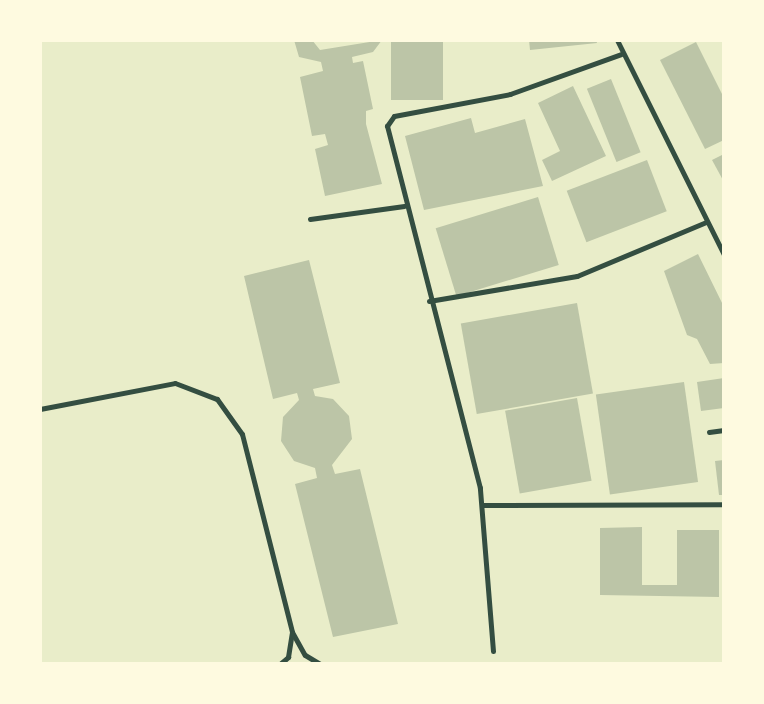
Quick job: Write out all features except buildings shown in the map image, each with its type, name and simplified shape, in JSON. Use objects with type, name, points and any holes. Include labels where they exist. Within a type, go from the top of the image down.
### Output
[{"type":"street","points":[[617,40],[621,54],[724,255]]},
{"type":"street","points":[[493,651],[483,505],[387,136],[394,116],[510,94],[621,54]]},
{"type":"street","points":[[310,219],[404,206]]},
{"type":"street","points":[[429,301],[577,276],[706,222]]},
{"type":"street","points":[[40,409],[175,383],[217,399],[242,434],[292,632],[305,655],[320,664]]},
{"type":"street","points":[[709,432],[724,430]]},
{"type":"street","points":[[483,505],[724,504]]},
{"type":"street","points":[[280,664],[288,657],[292,632]]}]
